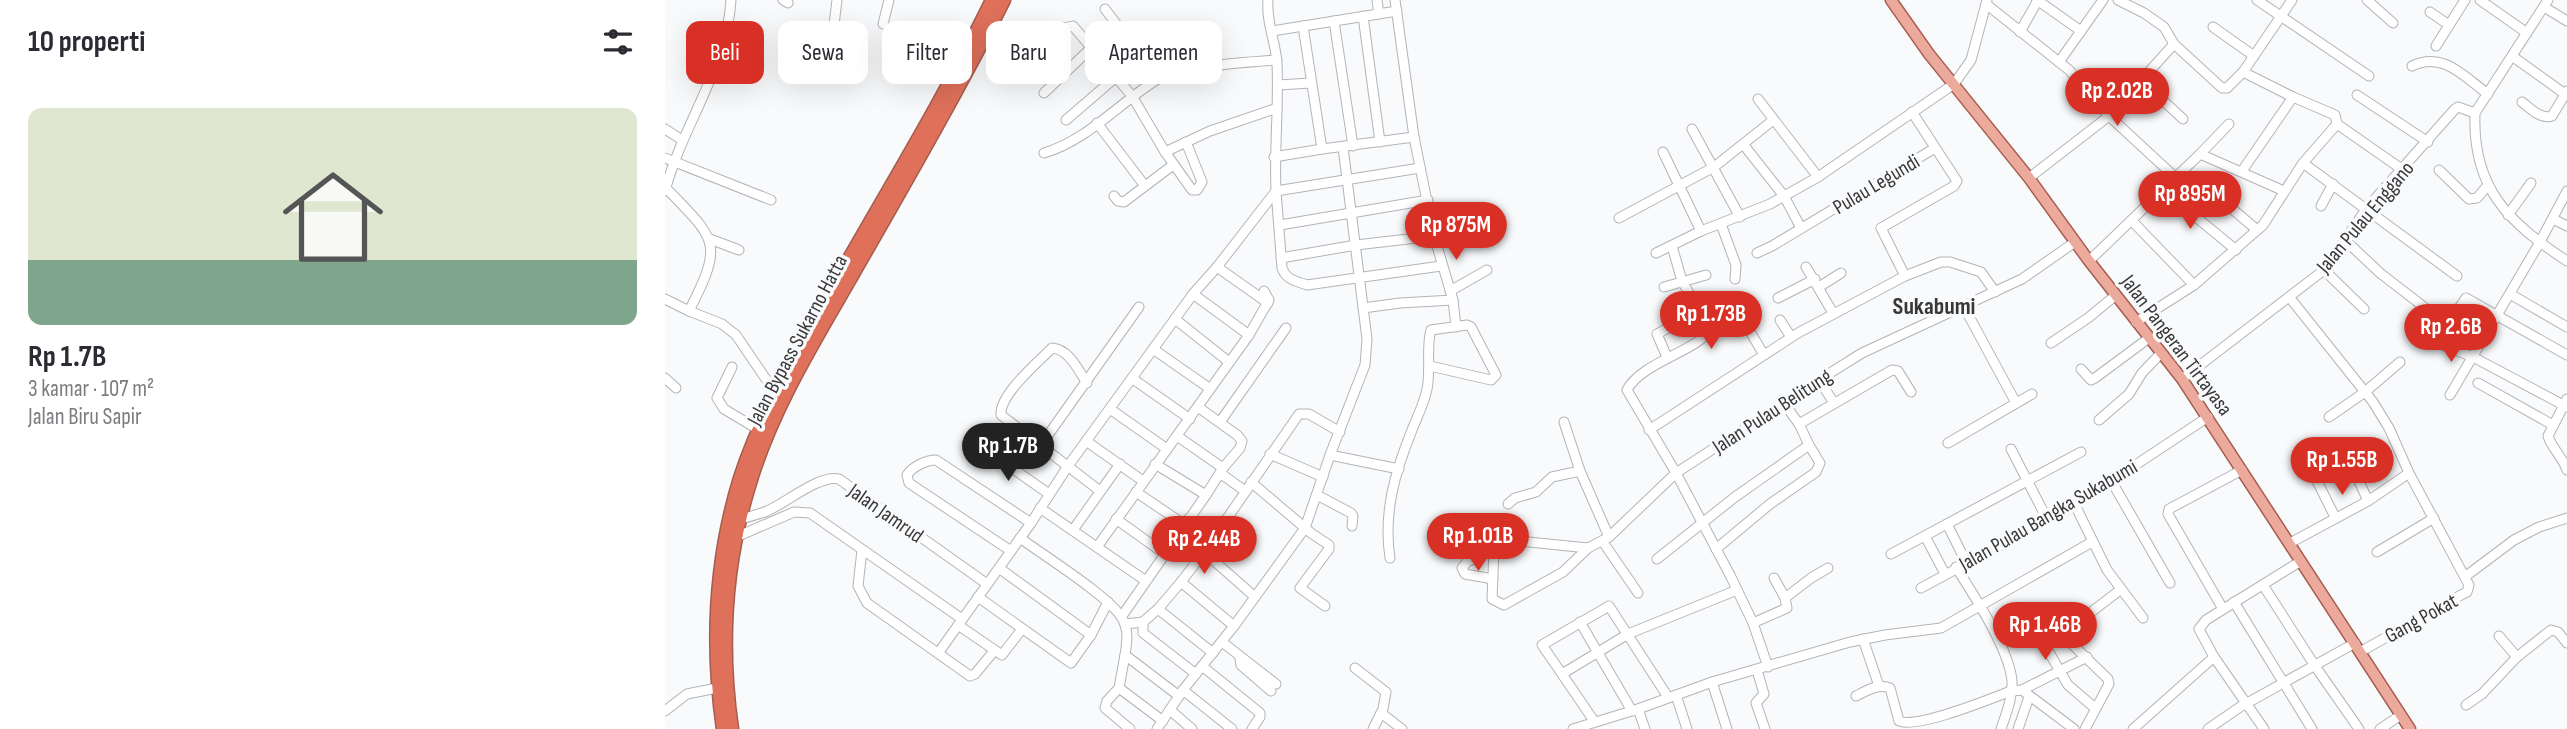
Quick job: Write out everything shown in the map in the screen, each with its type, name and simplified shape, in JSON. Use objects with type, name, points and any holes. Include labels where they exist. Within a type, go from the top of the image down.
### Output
[{"type":"highway","name":"Jalan Bypass Sukarno Hatta","points":[[888,201],[992,0]]},
{"type":"highway","name":"Jalan Bypass Sukarno Hatta","points":[[994,21],[1004,0]]},
{"type":"highway","name":"Jalan Bypass Sukarno Hatta","points":[[723,729],[717,688],[716,634],[723,553],[741,477],[776,394],[986,35]]},
{"type":"highway","name":"Jalan Bypass Sukarno Hatta","points":[[732,729],[726,631],[729,577],[740,519],[757,460],[773,425],[877,220]]},
{"type":"main road","name":"Jalan Pangeran Tirtayasa","points":[[1891,0],[2182,379],[2410,729]]},
{"type":"street","points":[[689,311],[710,265],[710,239],[705,230],[666,190],[670,160],[682,140],[725,41],[731,0]]},
{"type":"street","points":[[834,21],[837,0]]},
{"type":"street","points":[[884,21],[890,0]]},
{"type":"street","points":[[1268,0],[1266,16],[1277,60],[1274,157],[1284,274],[1290,280],[1307,285],[1441,266]]},
{"type":"street","points":[[1377,0],[1378,14]]},
{"type":"street","points":[[1395,0],[1414,137],[1456,327]]},
{"type":"street","points":[[2020,32],[2038,0],[2081,31]]},
{"type":"street","points":[[2059,62],[2103,0]]},
{"type":"street","points":[[2257,0],[2369,76]]},
{"type":"street","points":[[2121,1],[2164,27],[2174,44],[2222,88],[2231,86],[2243,72],[2292,0]]},
{"type":"street","points":[[2367,0],[2393,23]]},
{"type":"street","points":[[2436,46],[2465,0]]},
{"type":"street","points":[[2480,0],[2527,33]]},
{"type":"street","points":[[1656,253],[1784,196],[1818,177],[1954,84],[1971,60],[1986,2],[2077,77],[2109,116],[2176,178]]},
{"type":"street","points":[[2567,21],[2546,4],[2475,113],[2476,135],[2488,186],[2508,215],[2567,261]]},
{"type":"street","points":[[1105,9],[1114,21]]},
{"type":"street","points":[[1272,32],[1397,11]]},
{"type":"street","points":[[2430,12],[2449,25]]},
{"type":"street","points":[[1363,16],[1380,142]]},
{"type":"street","points":[[1119,688],[1160,725],[1305,528],[1367,358],[1347,179],[1348,146],[1334,21]]},
{"type":"street","points":[[1071,26],[1085,41]]},
{"type":"street","points":[[1303,26],[1322,149]]},
{"type":"street","points":[[2213,27],[2254,56]]},
{"type":"street","points":[[2029,178],[2109,116],[2174,44]]},
{"type":"street","points":[[1044,93],[1085,54]]},
{"type":"street","points":[[2512,55],[2566,93],[2548,118],[2522,102]]},
{"type":"street","points":[[1045,153],[1075,139],[1161,78],[1175,73],[1277,60]]},
{"type":"street","points":[[2412,66],[2427,60],[2445,62],[2488,94]]},
{"type":"street","points":[[2243,72],[2336,119],[2403,170]]},
{"type":"street","points":[[2141,81],[2183,119]]},
{"type":"street","points":[[1278,85],[1311,83]]},
{"type":"street","points":[[1066,120],[1108,84]]},
{"type":"street","points":[[1122,84],[1132,96],[1173,165],[1192,190],[1197,190],[1202,186],[1186,142]]},
{"type":"street","points":[[2357,95],[2428,142]]},
{"type":"street","points":[[2242,172],[2293,97]]},
{"type":"street","points":[[1758,99],[1772,121],[1818,177]]},
{"type":"street","name":"Jalan Pulau Enggano","points":[[2182,379],[2324,270],[2367,208],[2455,109],[2458,107],[2475,113]]},
{"type":"street","points":[[1165,152],[1210,131],[1277,108]]},
{"type":"street","name":"Pulau Legundi","points":[[1756,253],[1935,148],[1912,112]]},
{"type":"street","points":[[2136,321],[2194,285],[2257,230],[2336,119]]},
{"type":"street","points":[[1619,218],[1714,167],[1772,121]]},
{"type":"street","points":[[1097,123],[1145,186]]},
{"type":"street","points":[[2089,261],[2229,124]]},
{"type":"street","points":[[1692,129],[1739,217]]},
{"type":"street","points":[[665,130],[682,140]]},
{"type":"street","points":[[1274,157],[1414,137]]},
{"type":"street","points":[[1742,144],[1784,196],[1801,229]]},
{"type":"street","points":[[1905,275],[1881,228],[1956,183],[1957,178],[1935,148]]},
{"type":"street","points":[[1663,152],[1701,231]]},
{"type":"street","points":[[2200,154],[2284,191]]},
{"type":"street","points":[[670,160],[771,200]]},
{"type":"street","points":[[2303,163],[2457,276]]},
{"type":"street","points":[[1114,195],[1118,201],[1124,202],[1173,165]]},
{"type":"street","points":[[939,652],[1068,466],[1193,293],[1217,267],[1276,191],[1420,168]]},
{"type":"street","points":[[2439,170],[2469,199],[2477,198],[2488,186]]},
{"type":"street","points":[[2508,215],[2531,183]]},
{"type":"street","points":[[2321,206],[2333,184]]},
{"type":"street","points":[[2166,188],[2236,250]]},
{"type":"street","points":[[2450,395],[2567,191]]},
{"type":"street","points":[[1280,225],[1427,200]]},
{"type":"street","points":[[2223,201],[2257,230]]},
{"type":"street","points":[[2553,219],[2567,226]]},
{"type":"street","points":[[2132,221],[2194,285]]},
{"type":"street","points":[[1721,224],[1736,265],[1734,279]]},
{"type":"street","points":[[1281,258],[1356,245],[1434,236]]},
{"type":"street","points":[[710,239],[739,250]]},
{"type":"street","points":[[2345,240],[2380,273],[2446,324],[2438,340],[2440,344],[2473,357],[2566,404],[2548,436],[2549,441],[2561,454],[2567,470]]},
{"type":"street","name":"Jalan Pulau Belitung","points":[[1493,579],[1492,599],[1504,605],[1563,572],[1588,548],[1606,540],[1676,474],[1819,380],[1862,353],[2022,279],[2075,242]]},
{"type":"street","points":[[1672,246],[1682,281],[1694,302]]},
{"type":"street","points":[[1649,430],[1791,337],[1905,275],[1941,262],[1950,262],[1981,272],[1995,292]]},
{"type":"street","points":[[1217,267],[1268,303]]},
{"type":"street","points":[[1806,267],[1833,313]]},
{"type":"street","points":[[1363,308],[1451,295],[1487,270]]},
{"type":"street","points":[[2324,270],[2364,309]]},
{"type":"street","points":[[1779,298],[1840,274]]},
{"type":"street","points":[[1664,287],[1706,275]]},
{"type":"street","points":[[1097,547],[1249,335],[1268,303],[1268,297],[1263,291]]},
{"type":"street","points":[[1193,293],[1249,335]]},
{"type":"street","points":[[2510,294],[2567,327]]},
{"type":"street","points":[[2051,342],[2088,318],[2116,295]]},
{"type":"street","points":[[2290,298],[2365,393],[2389,428],[2409,472],[2466,576],[2521,536],[2567,518]]},
{"type":"street","points":[[2459,308],[2466,298],[2567,355]]},
{"type":"street","points":[[665,299],[722,324],[736,335],[776,394]]},
{"type":"street","points":[[1735,301],[1737,310],[1763,355]]},
{"type":"street","points":[[1041,445],[1139,307]]},
{"type":"street","points":[[1963,307],[2016,403]]},
{"type":"street","points":[[1175,319],[1229,362]]},
{"type":"street","points":[[1780,320],[1791,337]]},
{"type":"street","points":[[1705,324],[1709,329],[1705,337],[1667,356],[1632,382],[1627,390],[1676,474],[1737,590],[1753,623],[1768,667]]},
{"type":"street","points":[[1390,558],[1386,529],[1388,512],[1399,469],[1425,400],[1431,330],[1467,325],[1473,329],[1496,377],[1491,380],[1430,366]]},
{"type":"street","points":[[1667,356],[1657,334],[1668,328],[1681,327]]},
{"type":"street","points":[[1220,422],[1286,328]]},
{"type":"street","points":[[2081,369],[2091,380],[2149,338]]},
{"type":"street","points":[[1087,383],[1065,353],[1060,348],[1052,348],[1016,385],[1001,408],[1001,415],[1100,491]]},
{"type":"street","points":[[1153,349],[1209,388]]},
{"type":"street","points":[[2099,420],[2129,394],[2161,353]]},
{"type":"street","points":[[2329,416],[2365,393],[2400,362]]},
{"type":"street","points":[[733,367],[717,398],[725,409],[759,430]]},
{"type":"street","points":[[1799,424],[1892,370],[1898,371],[1911,391]]},
{"type":"street","points":[[665,379],[675,388]]},
{"type":"street","points":[[1133,379],[1190,419]]},
{"type":"street","points":[[1819,380],[1834,403]]},
{"type":"street","points":[[2478,383],[2553,425]]},
{"type":"street","points":[[1948,443],[2032,394]]},
{"type":"street","points":[[1716,549],[1770,504],[1816,472],[1820,463],[1784,403]]},
{"type":"street","points":[[1123,620],[1186,522],[1242,443],[1237,435],[1198,407]]},
{"type":"street","points":[[1110,409],[1167,449]]},
{"type":"street","points":[[1128,640],[1143,627],[1204,552],[1295,417],[1309,414],[1340,432]]},
{"type":"street","name":"Jalan Pulau Bangka Sukabumi","points":[[1921,587],[2075,505],[2208,417]]},
{"type":"street","points":[[1564,422],[1606,540],[1638,593]]},
{"type":"street","points":[[1177,436],[1329,547],[1300,588],[1325,606]]},
{"type":"street","points":[[1086,441],[1143,481]]},
{"type":"street","points":[[1657,559],[1735,496],[1809,445]]},
{"type":"street","points":[[2343,446],[2368,501]]},
{"type":"street","points":[[984,448],[1049,494]]},
{"type":"street","points":[[2011,449],[2047,519]]},
{"type":"street","points":[[1891,554],[2081,452]]},
{"type":"street","points":[[1270,454],[1323,477]]},
{"type":"street","points":[[1330,455],[1399,469]]},
{"type":"street","points":[[1011,551],[909,483],[907,475],[936,460],[1031,523]]},
{"type":"street","points":[[1073,530],[1120,464]]},
{"type":"street","points":[[1155,464],[1206,495]]},
{"type":"street","points":[[2309,466],[2335,517]]},
{"type":"street","points":[[2223,609],[2168,514],[2169,509],[2242,470]]},
{"type":"street","points":[[1507,504],[1515,498],[1536,492],[1552,477],[1580,471]]},
{"type":"street","points":[[2290,543],[2368,501],[2409,472]]},
{"type":"street","name":"Jalan Jamrud","points":[[740,519],[765,512],[832,477],[839,479],[988,584]]},
{"type":"street","points":[[2112,481],[2169,583]]},
{"type":"street","points":[[1136,492],[1215,536]]},
{"type":"street","points":[[1317,495],[1351,513],[1352,526]]},
{"type":"street","points":[[2075,505],[2092,542],[2120,590],[2143,618]]},
{"type":"street","points":[[1040,508],[1146,582]]},
{"type":"street","points":[[736,537],[801,511],[818,518],[960,622],[994,651],[1003,655],[1022,629]]},
{"type":"street","points":[[2377,552],[2434,518]]},
{"type":"street","points":[[1116,519],[1165,554]]},
{"type":"street","points":[[1947,524],[1966,562]]},
{"type":"street","points":[[1925,536],[1945,574]]},
{"type":"street","points":[[1020,538],[1108,602],[1123,620],[1128,640],[1119,688],[1107,701],[1105,708],[1130,729]]},
{"type":"street","points":[[1494,549],[1467,562],[1462,568],[1465,574],[1493,579],[1494,549],[1500,539],[1588,548]]},
{"type":"street","points":[[1573,729],[1712,682],[1863,639],[1910,631],[1933,631],[2092,542]]},
{"type":"street","points":[[862,550],[858,586],[867,603],[973,676],[994,651]]},
{"type":"street","points":[[1204,552],[1255,597]]},
{"type":"street","points":[[2264,729],[2214,657],[2199,629],[2206,620],[2301,561]]},
{"type":"street","points":[[1957,567],[2008,661],[2011,691],[2001,729]]},
{"type":"street","points":[[999,568],[1091,635]]},
{"type":"street","points":[[1785,598],[1828,568]]},
{"type":"street","name":"Gang Pokat","points":[[2357,647],[2467,592],[2469,585],[2466,576]]},
{"type":"street","points":[[1753,623],[1786,610],[1785,598],[1773,578]]},
{"type":"street","points":[[1181,582],[1234,626]]},
{"type":"street","points":[[2263,585],[2315,666],[2360,729]]},
{"type":"street","points":[[1562,674],[1628,634],[1737,590]]},
{"type":"street","points":[[2086,616],[2120,590]]},
{"type":"street","points":[[978,597],[1071,663],[1091,635],[1108,602]]},
{"type":"street","points":[[2234,602],[2312,729]]},
{"type":"street","points":[[1594,722],[1542,645],[1609,606],[1672,696],[1687,729]]},
{"type":"street","points":[[1158,609],[1213,653]]},
{"type":"street","points":[[2015,625],[2039,615],[2044,617],[2109,681],[2085,729]]},
{"type":"street","points":[[2029,618],[2073,691],[2095,708]]},
{"type":"street","points":[[1123,620],[1143,627],[1260,713],[1251,729]]},
{"type":"street","points":[[1580,622],[1644,729]]},
{"type":"street","points":[[2466,705],[2482,694],[2517,657],[2551,630],[2558,632],[2567,642]]},
{"type":"street","points":[[2499,636],[2517,657]]},
{"type":"street","points":[[1863,639],[1879,686]]},
{"type":"street","points":[[1221,642],[1240,658],[1241,665],[1273,687]]},
{"type":"street","points":[[2211,728],[2315,666],[2357,647]]},
{"type":"street","points":[[1125,655],[1232,729]]},
{"type":"street","points":[[2018,729],[2025,694],[2087,657]]},
{"type":"street","points":[[2133,729],[2214,657]]},
{"type":"street","points":[[1355,668],[1385,690],[1385,702],[1373,729]]},
{"type":"street","points":[[1757,670],[1764,694],[1756,703],[1765,729]]},
{"type":"street","points":[[1712,682],[1727,729]]},
{"type":"street","points":[[1856,696],[1879,686],[1889,688],[1899,721],[1903,723],[1945,714],[2011,691],[2025,694],[2074,729]]},
{"type":"street","points":[[665,711],[687,694],[717,688]]},
{"type":"street","points":[[1170,710],[1192,729]]},
{"type":"street","points":[[1381,713],[1402,729]]},
{"type":"street","points":[[2380,729],[2401,715]]},
{"type":"district","name":"Sukabumi","points":[[1934,306]]}]
